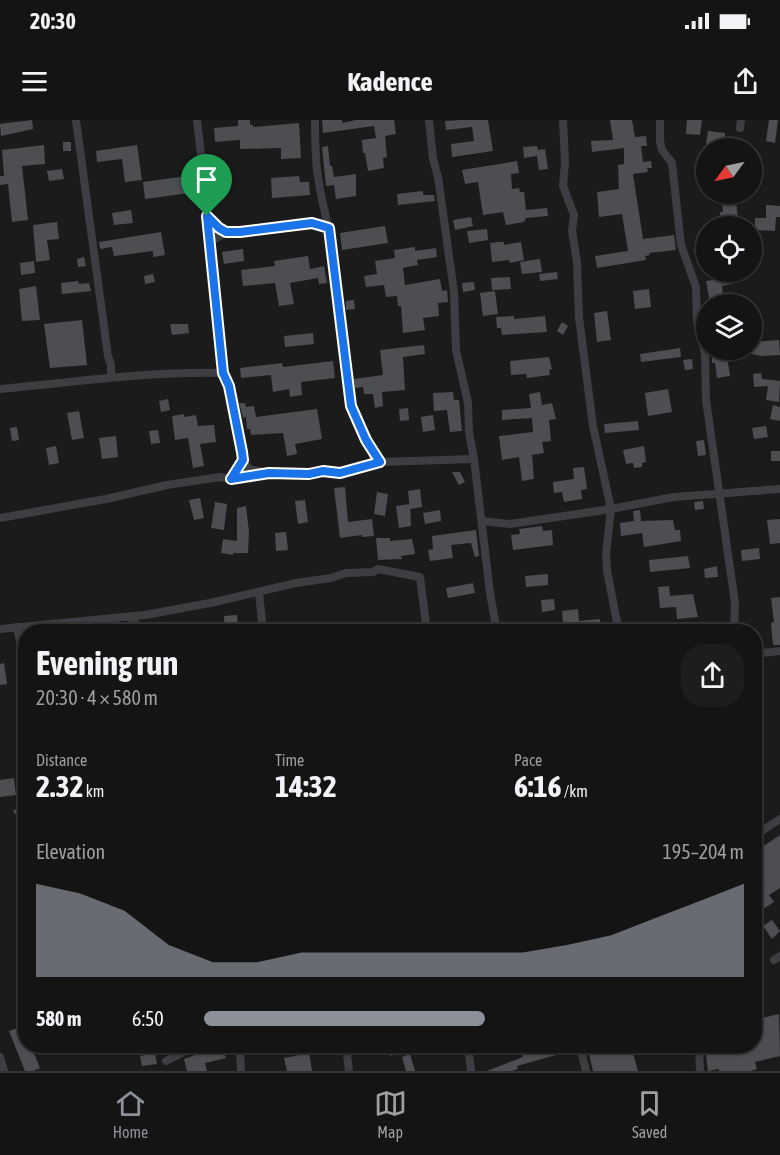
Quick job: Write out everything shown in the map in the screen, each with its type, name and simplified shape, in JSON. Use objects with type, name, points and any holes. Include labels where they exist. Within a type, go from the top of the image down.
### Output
[{"type":"street","points":[[76,120],[111,376]]},
{"type":"street","points":[[196,120],[211,241],[223,373],[229,386],[243,460],[249,469],[269,473],[309,474],[323,471],[340,473],[380,462],[474,459]]},
{"type":"street","points":[[315,120],[318,178],[329,228],[351,406],[366,440],[380,462]]},
{"type":"street","points":[[429,120],[454,292],[457,322],[456,350],[468,403],[469,432],[496,624]]},
{"type":"street","points":[[563,120],[565,162],[562,186],[574,215],[572,231],[577,262],[579,318],[593,426],[611,509],[606,554],[618,624]]},
{"type":"street","points":[[660,120],[662,150],[672,163],[681,245],[696,286],[697,321],[705,354],[706,400],[735,603],[734,624]]},
{"type":"street","points":[[207,216],[226,232],[312,223],[329,228]]},
{"type":"street","points":[[211,241],[226,232]]},
{"type":"street","points":[[0,389],[111,376],[192,372],[223,373]]},
{"type":"street","points":[[231,479],[243,460]]},
{"type":"street","points":[[0,518],[106,499],[167,485],[269,473]]},
{"type":"street","points":[[482,521],[510,524],[611,509],[674,496],[780,489]]},
{"type":"street","points":[[51,624],[145,615],[346,573],[373,572],[378,569],[420,577],[426,624]]},
{"type":"street","points":[[260,592],[262,624]]},
{"type":"street","points":[[141,624],[145,615]]},
{"type":"street","points":[[130,617],[135,624]]},
{"type":"street","points":[[0,630],[17,627],[18,632]]},
{"type":"street","points":[[762,653],[780,651]]},
{"type":"street","points":[[762,831],[780,819]]},
{"type":"street","points":[[166,1061],[182,1053]]},
{"type":"street","points":[[240,1053],[241,1071]]},
{"type":"street","points":[[347,1053],[349,1071]]},
{"type":"street","points":[[469,1053],[471,1071]]},
{"type":"street","points":[[582,1053],[586,1071]]},
{"type":"street","points":[[699,1053],[700,1071]]},
{"type":"street","points":[[0,1057],[4,1071]]},
{"type":"building","points":[[32,120],[33,129],[1,136],[0,124]]},
{"type":"building","points":[[238,120],[250,120],[250,125],[253,127],[299,123],[301,158],[281,159],[281,148],[240,149],[240,140],[215,142],[214,128],[238,126]]},
{"type":"building","points":[[322,120],[342,120],[342,123],[356,120],[394,120],[396,134],[385,136],[387,157],[383,158],[384,168],[368,171],[365,153],[363,153],[362,140],[376,138],[374,126],[323,133]]},
{"type":"building","points":[[488,120],[493,151],[452,157],[451,144],[474,141],[472,127],[446,130],[445,121]]},
{"type":"building","points":[[610,120],[632,120],[635,137],[646,136],[647,146],[641,146],[643,162],[651,161],[652,168],[647,168],[648,172],[633,174],[643,239],[674,235],[676,250],[649,253],[650,255],[645,256],[646,260],[597,268],[595,256],[628,251],[622,214],[599,217],[597,192],[619,189],[618,165],[624,164],[624,148],[592,152],[591,141],[613,140]]},
{"type":"building","points":[[687,120],[702,120],[700,135],[686,134]]},
{"type":"building","points":[[769,120],[778,120],[775,143],[766,141]]},
{"type":"building","points":[[708,131],[725,133],[725,138],[707,138]]},
{"type":"building","points":[[63,142],[71,142],[71,151],[63,151]]},
{"type":"building","points":[[44,145],[45,164],[22,166],[28,220],[12,222],[8,184],[0,185],[0,176],[4,176],[2,150]]},
{"type":"building","points":[[137,145],[142,180],[125,182],[122,159],[97,162],[96,151]]},
{"type":"building","points":[[328,146],[330,166],[332,166],[334,177],[356,174],[356,196],[336,199],[334,185],[326,186],[322,147]]},
{"type":"building","points":[[537,146],[538,150],[545,149],[548,169],[539,170],[537,156],[524,158],[523,147]]},
{"type":"building","points":[[517,161],[519,173],[511,174],[512,189],[519,188],[520,192],[524,192],[526,210],[547,208],[548,216],[526,218],[524,222],[506,225],[503,212],[483,215],[478,182],[465,184],[462,170]]},
{"type":"building","points":[[62,169],[64,179],[49,181],[47,171]]},
{"type":"building","points":[[195,175],[197,192],[145,199],[143,182]]},
{"type":"building","points":[[299,176],[300,182],[309,182],[310,195],[272,198],[271,178]]},
{"type":"building","points":[[423,191],[423,195],[434,195],[435,201],[398,205],[397,194]]},
{"type":"building","points":[[722,204],[736,204],[738,216],[720,216],[720,212],[723,212]]},
{"type":"building","points":[[766,205],[780,206],[780,217],[776,217],[775,231],[762,230],[762,218],[766,218]]},
{"type":"building","points":[[131,210],[133,223],[114,225],[112,213]]},
{"type":"building","points":[[471,217],[473,226],[455,230],[453,220]]},
{"type":"building","points":[[57,222],[59,239],[47,240],[50,260],[36,262],[33,225]]},
{"type":"building","points":[[385,226],[388,243],[342,250],[340,233]]},
{"type":"building","points":[[487,229],[488,240],[469,243],[467,231]]},
{"type":"building","points":[[161,232],[165,255],[153,257],[153,251],[114,256],[112,247],[100,249],[99,242]]},
{"type":"building","points":[[504,242],[504,245],[521,242],[524,260],[510,263],[509,260],[492,262],[490,243]]},
{"type":"building","points":[[415,247],[415,251],[436,248],[437,257],[417,260],[418,265],[403,268],[405,285],[440,279],[442,291],[447,290],[448,302],[438,303],[439,316],[423,318],[425,330],[403,333],[401,306],[398,306],[397,296],[386,297],[384,285],[366,287],[364,276],[377,274],[375,261],[395,258],[394,250]]},
{"type":"building","points":[[243,249],[244,261],[224,264],[222,252]]},
{"type":"building","points":[[308,256],[310,269],[324,266],[327,283],[319,284],[318,278],[290,283],[294,304],[279,306],[275,283],[243,286],[241,270],[275,266],[274,261]]},
{"type":"building","points":[[84,257],[86,266],[78,267],[77,259]]},
{"type":"building","points":[[540,259],[542,272],[522,274],[520,262]]},
{"type":"building","points":[[34,261],[35,273],[21,275],[20,263]]},
{"type":"building","points":[[557,272],[558,279],[540,281],[539,274]]},
{"type":"building","points":[[153,274],[155,282],[145,284],[144,276]]},
{"type":"building","points":[[510,277],[511,289],[492,290],[491,278]]},
{"type":"building","points":[[78,281],[79,284],[89,283],[91,291],[62,294],[61,283]]},
{"type":"building","points":[[474,282],[475,290],[463,292],[462,283]]},
{"type":"building","points":[[706,282],[733,282],[733,284],[722,286],[723,294],[708,294]]},
{"type":"building","points":[[36,286],[40,320],[22,321],[19,289]]},
{"type":"building","points":[[649,289],[651,307],[635,309],[633,291]]},
{"type":"building","points":[[495,291],[498,314],[483,316],[480,293]]},
{"type":"building","points":[[354,300],[355,309],[346,310],[346,301]]},
{"type":"building","points":[[607,311],[611,340],[597,342],[594,313]]},
{"type":"building","points":[[514,316],[514,319],[545,316],[547,332],[502,335],[501,328],[497,328],[496,317]]},
{"type":"building","points":[[82,320],[87,365],[50,368],[44,324]]},
{"type":"building","points":[[562,322],[568,326],[563,335],[557,331]]},
{"type":"building","points":[[170,324],[188,324],[189,333],[172,335]]},
{"type":"building","points":[[313,333],[314,344],[285,347],[284,336]]},
{"type":"building","points":[[779,340],[780,355],[762,356],[762,341]]},
{"type":"building","points":[[424,345],[425,354],[403,357],[405,390],[382,392],[383,406],[375,408],[373,394],[364,394],[363,387],[355,388],[354,379],[383,375],[380,350]]},
{"type":"building","points":[[680,348],[681,357],[641,362],[640,354]]},
{"type":"building","points":[[549,357],[552,369],[549,370],[550,375],[527,378],[526,374],[511,375],[510,361]]},
{"type":"building","points":[[692,359],[693,369],[685,370],[683,360]]},
{"type":"building","points":[[712,360],[728,360],[730,376],[717,378],[715,363],[712,363]]},
{"type":"building","points":[[333,361],[335,378],[301,382],[302,395],[290,397],[289,389],[273,392],[271,375],[241,378],[240,368],[282,363],[283,367]]},
{"type":"building","points":[[761,373],[762,379],[780,381],[779,402],[766,400],[768,386],[754,387],[753,374]]},
{"type":"building","points":[[668,389],[672,412],[648,416],[645,393]]},
{"type":"building","points":[[453,392],[454,400],[459,400],[462,431],[450,432],[447,410],[434,411],[433,393]]},
{"type":"building","points":[[540,392],[542,405],[552,403],[556,419],[549,420],[551,441],[542,442],[544,453],[532,455],[534,479],[522,481],[519,457],[502,460],[499,436],[533,432],[532,418],[502,420],[502,410],[531,408],[529,394]]},
{"type":"building","points":[[168,399],[170,410],[161,412],[159,401]]},
{"type":"building","points":[[239,403],[245,403],[246,407],[254,406],[256,417],[317,409],[322,439],[295,444],[297,454],[287,456],[283,433],[251,435]]},
{"type":"building","points":[[773,405],[780,407],[780,421],[770,419]]},
{"type":"building","points":[[408,408],[409,420],[400,421],[399,409]]},
{"type":"building","points":[[79,411],[84,438],[72,440],[67,413]]},
{"type":"building","points":[[184,414],[184,417],[196,415],[198,426],[214,425],[216,442],[200,444],[204,466],[193,468],[188,438],[175,440],[172,416]]},
{"type":"building","points":[[433,415],[435,430],[423,432],[421,417]]},
{"type":"building","points":[[638,421],[639,430],[605,433],[604,424]]},
{"type":"building","points":[[766,426],[768,437],[754,439],[752,428]]},
{"type":"building","points":[[17,427],[19,440],[12,441],[10,428]]},
{"type":"building","points":[[158,430],[160,443],[151,444],[149,431]]},
{"type":"building","points":[[116,436],[118,457],[102,459],[99,438]]},
{"type":"building","points":[[704,440],[706,455],[698,456],[696,441]]},
{"type":"building","points":[[56,446],[59,463],[49,465],[46,448]]},
{"type":"building","points":[[644,446],[646,462],[642,463],[642,467],[634,468],[633,463],[626,464],[623,450]]},
{"type":"building","points":[[771,451],[780,451],[780,461],[771,461]]},
{"type":"building","points":[[584,467],[587,489],[581,490],[582,499],[564,502],[562,492],[554,493],[553,482],[574,479],[573,468]]},
{"type":"building","points":[[452,472],[460,472],[465,482],[459,485]]},
{"type":"building","points":[[345,487],[348,522],[372,519],[374,536],[340,538],[334,488]]},
{"type":"building","points":[[420,489],[422,507],[410,509],[408,491]]},
{"type":"building","points":[[377,492],[388,494],[385,516],[374,514]]},
{"type":"building","points":[[200,498],[204,518],[194,520],[189,500]]},
{"type":"building","points":[[305,500],[308,522],[298,524],[295,501]]},
{"type":"building","points":[[703,501],[704,509],[695,510],[694,502]]},
{"type":"building","points":[[215,502],[227,504],[224,530],[211,528]]},
{"type":"building","points":[[410,504],[411,526],[399,528],[396,506]]},
{"type":"building","points":[[246,506],[249,532],[248,553],[233,553],[233,555],[221,553],[223,539],[237,541],[237,508]]},
{"type":"building","points":[[440,510],[441,521],[425,524],[423,513]]},
{"type":"building","points":[[640,510],[641,521],[673,520],[675,530],[680,530],[681,541],[644,547],[642,533],[621,536],[620,523],[634,521],[633,511]]},
{"type":"building","points":[[780,519],[780,543],[770,544],[767,520]]},
{"type":"building","points":[[542,526],[543,531],[552,530],[553,545],[513,550],[511,535],[520,534],[519,529]]},
{"type":"building","points":[[476,530],[479,556],[475,557],[471,543],[451,545],[453,558],[430,561],[428,550],[433,549],[432,536]]},
{"type":"building","points":[[286,532],[288,550],[276,551],[275,533]]},
{"type":"building","points":[[376,538],[390,538],[390,541],[412,539],[415,554],[401,556],[402,559],[378,560]]},
{"type":"building","points":[[759,548],[760,559],[742,561],[741,550]]},
{"type":"building","points":[[688,556],[690,568],[650,572],[649,560]]},
{"type":"building","points":[[717,566],[718,577],[705,578],[704,569]]},
{"type":"building","points":[[548,574],[548,585],[526,587],[525,576]]},
{"type":"building","points":[[473,583],[475,593],[448,598],[446,588]]},
{"type":"building","points":[[669,586],[670,596],[693,594],[698,617],[677,619],[676,607],[660,608],[658,587]]},
{"type":"building","points":[[780,597],[780,645],[773,645],[771,623],[774,622],[771,598]]},
{"type":"building","points":[[554,599],[555,610],[542,612],[541,600]]},
{"type":"building","points":[[578,609],[579,621],[600,619],[600,624],[563,624],[562,611]]},
{"type":"building","points":[[237,615],[238,624],[225,624],[224,616]]},
{"type":"building","points":[[4,663],[7,684],[0,685],[0,664]]},
{"type":"building","points":[[14,778],[16,795],[0,797],[0,780]]},
{"type":"building","points":[[18,808],[18,817],[13,811]]},
{"type":"building","points":[[780,835],[780,888],[769,895],[774,902],[763,909],[762,888],[765,886],[762,881],[762,847]]},
{"type":"building","points":[[772,920],[780,931],[772,939],[763,926]]},
{"type":"building","points":[[779,1014],[780,1056],[755,1062],[757,1069],[751,1071],[719,1071],[719,1069],[708,1071],[706,1053],[762,1053],[762,1018]]},
{"type":"building","points":[[18,1028],[18,1053],[34,1053],[40,1068],[25,1071],[9,1031]]},
{"type":"building","points":[[155,1053],[157,1064],[142,1066],[140,1056]]},
{"type":"building","points":[[200,1053],[224,1053],[226,1058],[205,1063],[207,1071],[187,1071],[184,1059]]},
{"type":"building","points":[[299,1053],[309,1053],[312,1071],[287,1071],[284,1058],[299,1055]]},
{"type":"building","points":[[522,1053],[563,1053],[517,1066],[518,1069],[512,1071],[487,1071],[523,1057]]},
{"type":"building","points":[[589,1053],[633,1053],[638,1071],[593,1071]]},
{"type":"building","points":[[410,1054],[415,1071],[406,1071],[402,1057]]},
{"type":"route","points":[[207,216],[226,232],[312,223],[329,228],[351,406],[366,440],[380,462],[340,473],[323,471],[309,474],[269,473],[231,479],[243,460],[229,386],[223,373],[207,216]]}]
